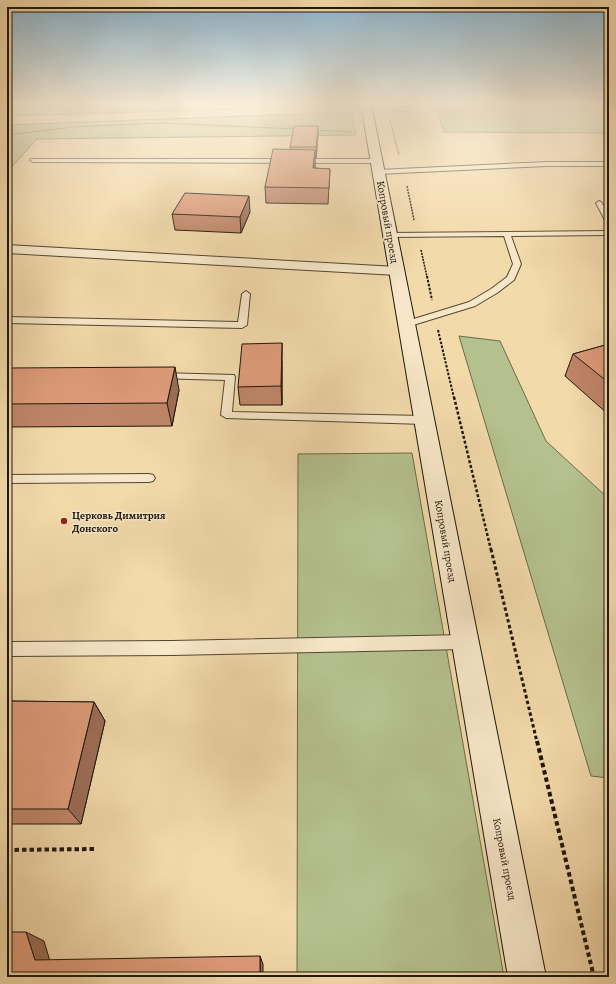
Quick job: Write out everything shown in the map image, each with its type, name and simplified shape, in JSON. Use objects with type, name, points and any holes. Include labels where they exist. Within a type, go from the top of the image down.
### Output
[{"type":"main road","name":"Копровый проезд","points":[[375,150],[527,977]]},
{"type":"main road","points":[[7,249],[397,271]]},
{"type":"lane","points":[[33,160],[378,166],[403,170],[547,164],[609,164]]},
{"type":"lane","points":[[599,203],[609,220]]},
{"type":"lane","points":[[390,235],[609,233]]},
{"type":"lane","points":[[406,324],[472,304],[494,291],[511,278],[517,264],[507,235]]},
{"type":"lane","points":[[7,320],[242,325],[246,294]]},
{"type":"lane","points":[[150,376],[230,377],[226,415],[424,420]]},
{"type":"lane","points":[[7,479],[149,478]]},
{"type":"lane","points":[[7,649],[172,648],[465,642]]},
{"type":"path","points":[[398,150],[435,315],[594,977]]},
{"type":"path","points":[[7,850],[97,849]]},
{"type":"green space","points":[[7,150],[27,150],[7,172]]},
{"type":"green space","points":[[459,336],[500,341],[546,441],[609,499],[609,778],[591,776]]},
{"type":"green space","points":[[412,453],[504,977],[297,977],[298,454]]},
{"type":"building","points":[[273,150],[315,150],[313,168],[330,169],[329,188],[265,187]]},
{"type":"building","points":[[185,193],[249,196],[240,217],[172,214]]},
{"type":"building","points":[[282,343],[281,386],[238,387],[242,344]]},
{"type":"building","points":[[609,344],[609,383],[573,354]]},
{"type":"building","points":[[175,367],[167,403],[7,404],[7,368]]},
{"type":"building","points":[[7,701],[94,702],[68,809],[7,809]]},
{"type":"building","points":[[7,932],[26,932],[35,960],[260,956],[260,977],[7,977]]},
{"type":"place","name":"Церковь Димитрия Донского","points":[[64,521]]}]
